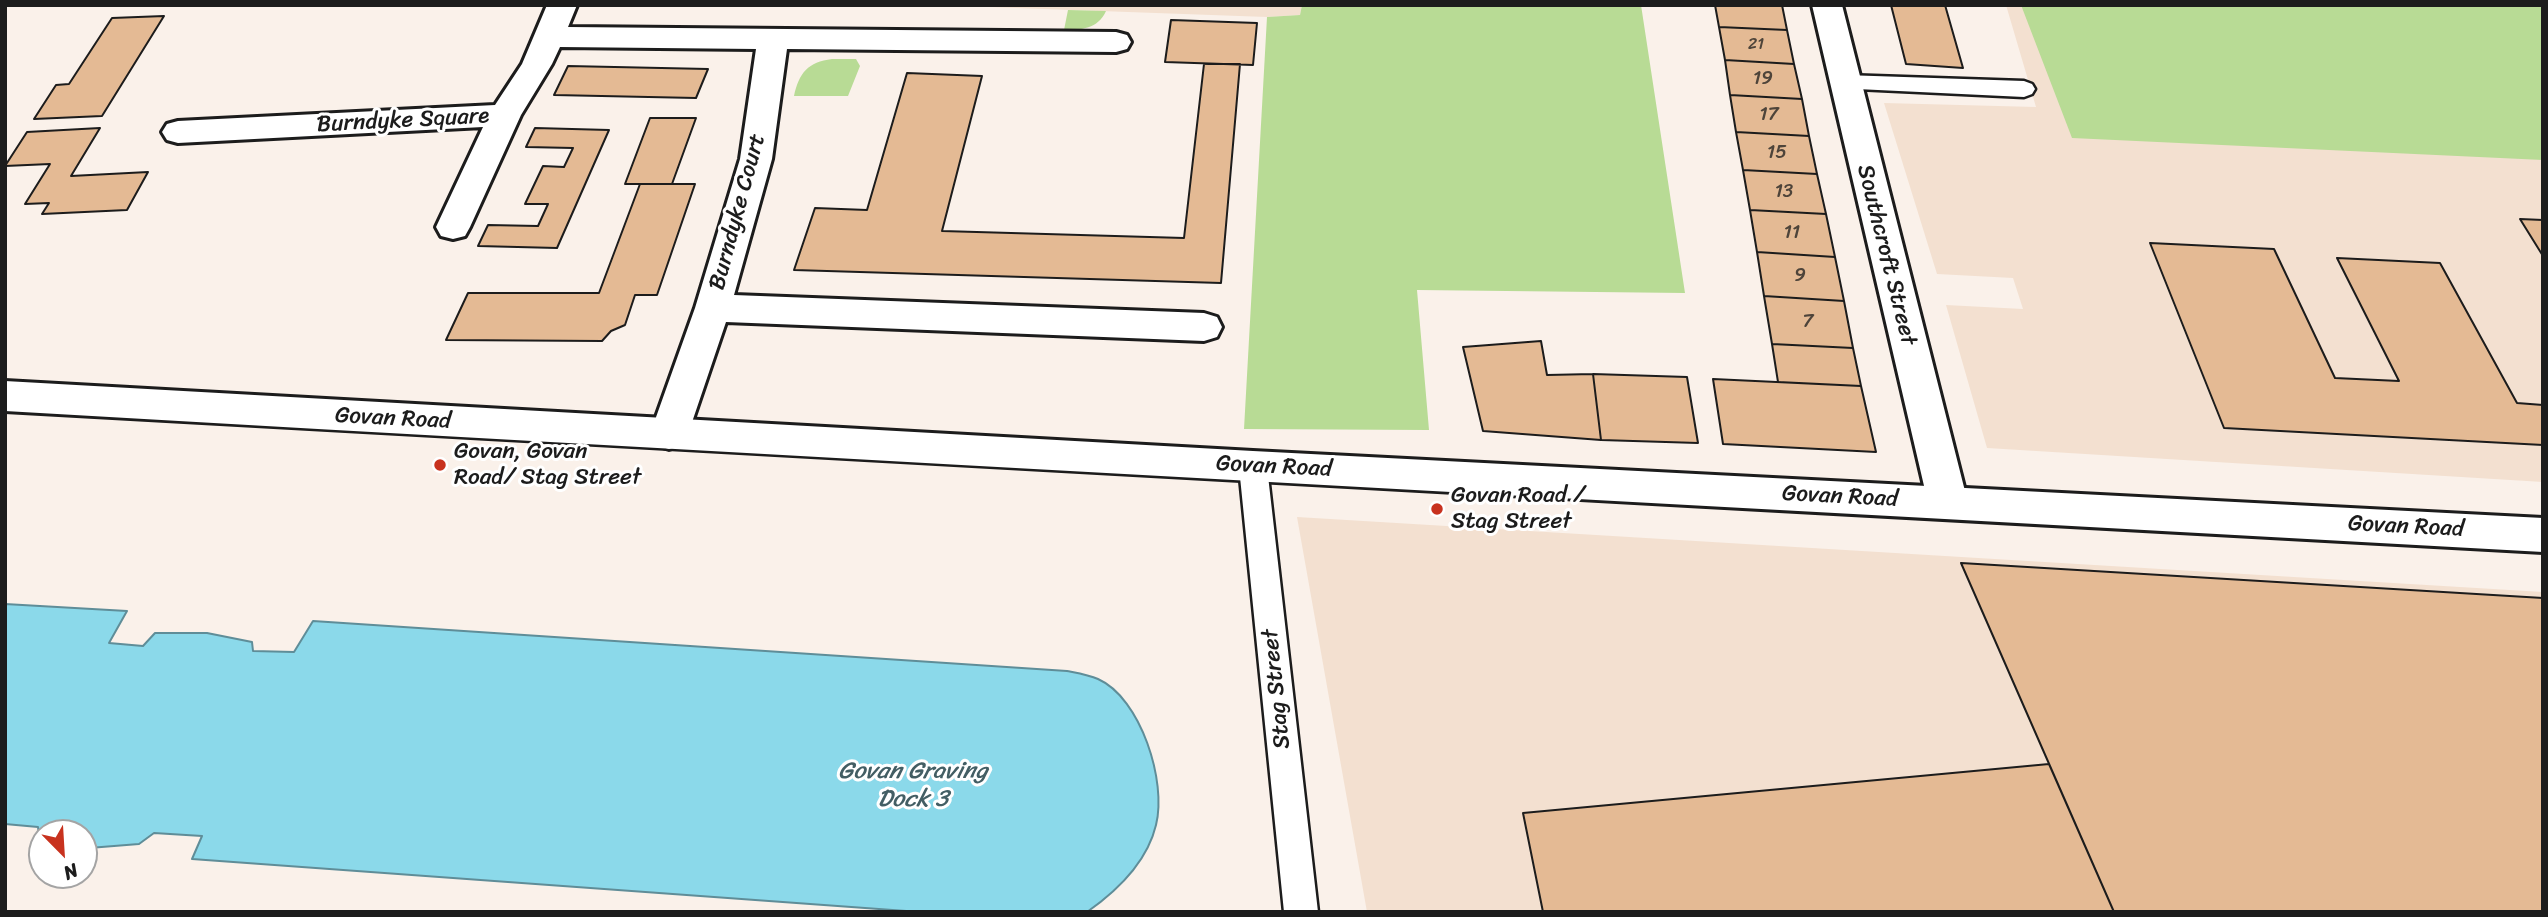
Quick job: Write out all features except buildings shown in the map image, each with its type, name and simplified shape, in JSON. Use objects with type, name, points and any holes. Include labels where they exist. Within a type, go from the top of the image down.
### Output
[{"type":"street","name":"Burndyke Square","points":[[178,132],[505,115],[537,64],[562,5]]},
{"type":"street","name":"Southcroft Street","points":[[1827,5],[1948,503]]},
{"type":"street","points":[[550,37],[1116,42]]},
{"type":"street","name":"Burndyke Court","points":[[669,433],[713,308],[756,159],[773,39]]},
{"type":"street","points":[[453,227],[505,115]]},
{"type":"street","points":[[713,308],[1204,327]]},
{"type":"street","name":"Govan Road","points":[[5,396],[1253,467],[1470,476],[2543,535]]},
{"type":"lane","points":[[1844,83],[2024,89]]},
{"type":"lane","name":"Stag Street","points":[[1253,467],[1301,912]]},
{"type":"shaded area","points":[[933,5],[1302,5],[1300,15],[1267,17]]},
{"type":"shaded area","points":[[2006,5],[2543,5],[2543,482],[1987,448],[1946,305],[2023,309],[2013,278],[1937,274],[1884,103],[2036,107]]},
{"type":"shaded area","points":[[1297,517],[2543,592],[2543,912],[1367,912]]},
{"type":"green space","points":[[1302,5],[1641,5],[1685,293],[1417,290],[1429,430],[1244,429],[1267,17],[1300,15]]},
{"type":"green space","points":[[2021,5],[2543,5],[2543,160],[2072,138]]},
{"type":"green space","points":[[1068,10],[1106,11],[1094,25],[1083,29],[1064,30]]},
{"type":"green space","points":[[832,59],[856,59],[860,66],[848,96],[794,96],[806,70],[817,63]]},
{"type":"water","name":"Govan Graving Dock 3","points":[[5,604],[127,611],[109,643],[143,646],[155,633],[207,633],[252,642],[253,651],[294,652],[313,621],[1067,671],[1098,679],[1113,689],[1127,704],[1147,743],[1158,787],[1156,825],[1146,852],[1120,885],[1087,912],[920,912],[192,859],[202,836],[154,833],[139,844],[98,847],[98,819],[28,819],[28,826],[5,824]]},
{"type":"place","name":"Govan, Govan Road/ Stag Street","points":[[440,465]]},
{"type":"place","name":"Govan Road / Stag Street","points":[[1437,509]]}]
